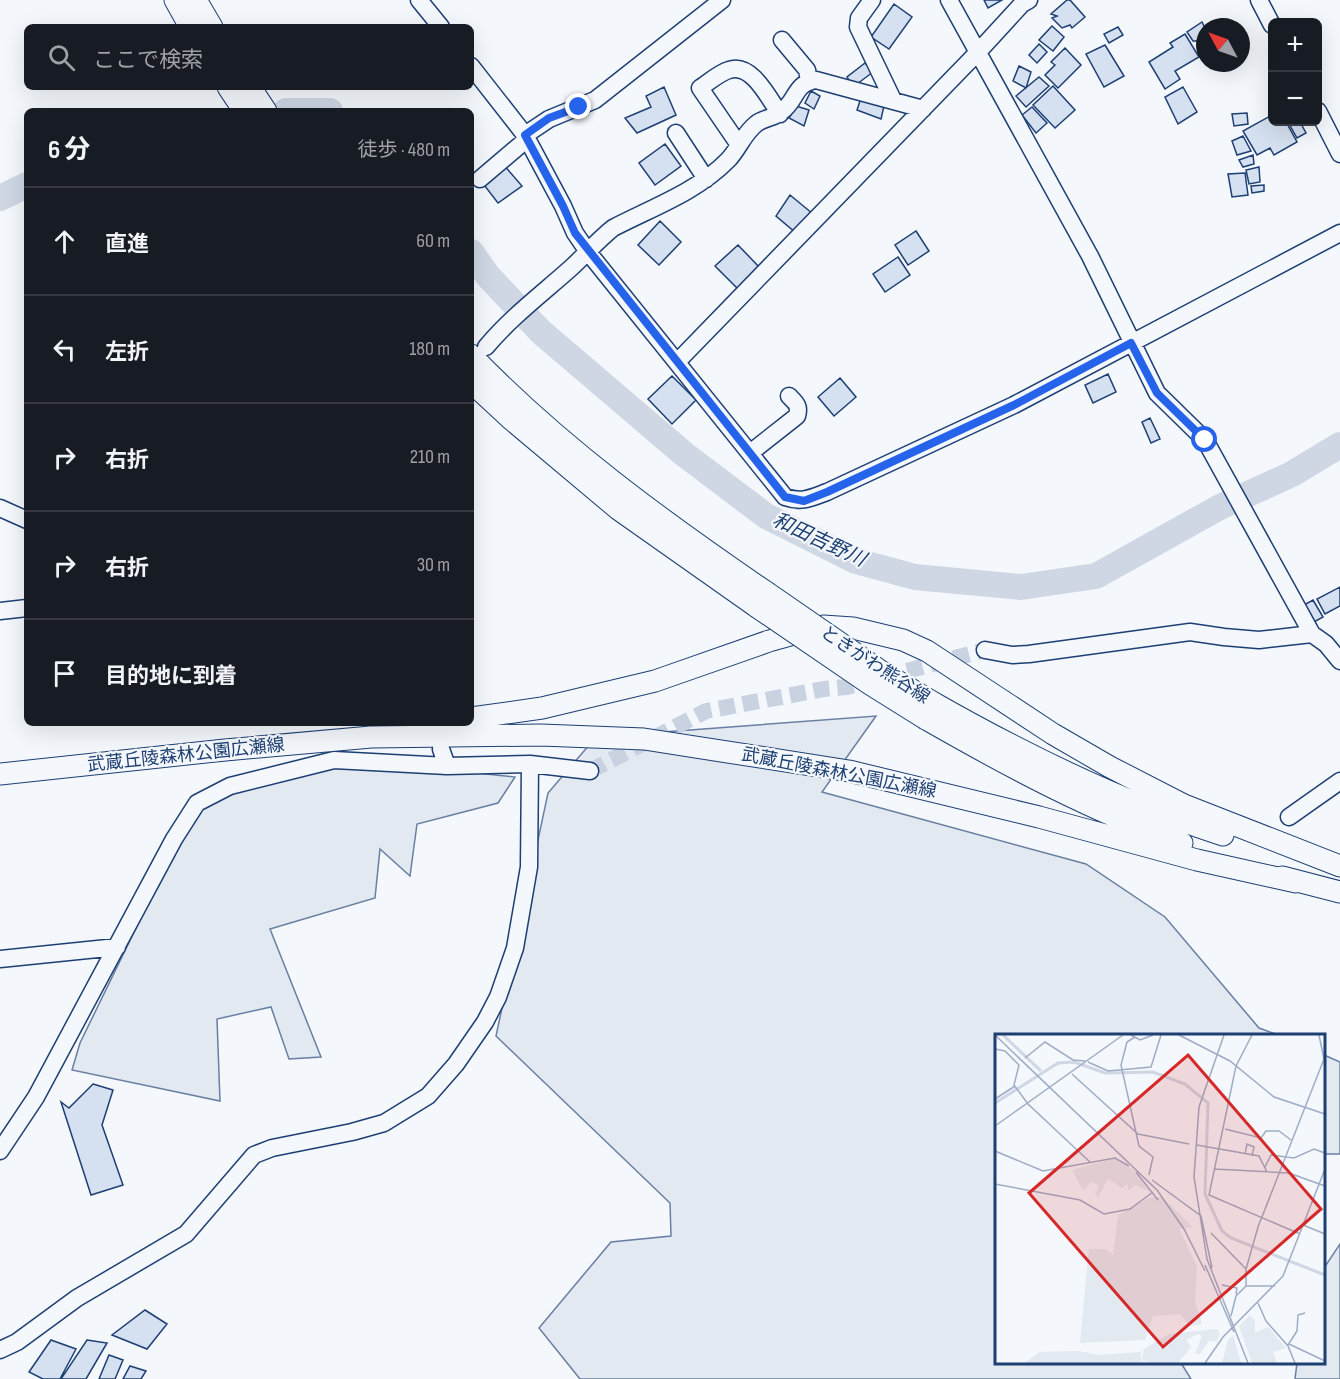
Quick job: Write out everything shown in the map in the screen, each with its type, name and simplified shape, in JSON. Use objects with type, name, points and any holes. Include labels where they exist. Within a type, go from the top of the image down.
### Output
[{"type":"main road","points":[[175,0],[188,24]]},
{"type":"main road","points":[[196,0],[210,24]]},
{"type":"main road","points":[[230,90],[242,108]]},
{"type":"main road","points":[[252,90],[264,108]]},
{"type":"main road","name":"ときがわ熊谷線","points":[[479,351],[574,450],[712,556],[761,600]]},
{"type":"main road","name":"ときがわ熊谷線","points":[[474,385],[537,442],[618,509],[761,600],[879,670],[930,711],[1032,777],[1120,819],[1222,858],[1296,882],[1340,892]]},
{"type":"main road","points":[[474,718],[543,708],[655,681],[769,641],[824,626],[853,628],[885,635],[927,651],[1053,734],[1174,800],[1340,867]]},
{"type":"main road","name":"ときがわ熊谷線","points":[[930,711],[1137,804],[1254,845],[1340,867]]},
{"type":"main road","name":"武蔵丘陵森林公園広瀬線","points":[[371,737],[425,726]]},
{"type":"main road","name":"武蔵丘陵森林公園広瀬線","points":[[0,774],[371,737],[541,735],[644,739],[849,771],[1039,817],[1197,860],[1296,882]]},
{"type":"street","points":[[419,0],[439,24]]},
{"type":"street","points":[[480,179],[549,118],[595,100],[722,0]]},
{"type":"street","points":[[872,0],[859,18],[858,27],[893,100]]},
{"type":"street","points":[[949,0],[1090,256],[1157,393],[1205,440],[1312,634],[1326,644],[1340,661]]},
{"type":"street","points":[[677,362],[1022,4],[1029,0]]},
{"type":"street","points":[[1259,0],[1268,18]]},
{"type":"street","points":[[782,40],[807,70],[809,81]]},
{"type":"street","points":[[739,145],[700,88],[729,70],[741,69],[752,76],[780,114]]},
{"type":"street","points":[[474,70],[525,138],[563,206],[575,233],[588,252],[785,497],[804,501],[993,415],[1340,233]]},
{"type":"street","points":[[479,351],[613,228],[706,179],[729,160],[756,124],[780,114],[792,103],[800,86],[809,81],[816,80],[922,109]]},
{"type":"street","points":[[1322,120],[1340,154]]},
{"type":"street","points":[[676,133],[706,179]]},
{"type":"street","points":[[750,453],[797,416],[797,403],[789,396]]},
{"type":"street","points":[[0,508],[24,519]]},
{"type":"street","points":[[0,611],[24,608]]},
{"type":"street","points":[[985,650],[1012,655],[1029,654],[1190,632],[1259,640],[1312,634]]},
{"type":"street","points":[[441,749],[447,766]]},
{"type":"street","points":[[0,1152],[36,1097],[174,839],[197,803],[230,786],[334,760],[447,766],[530,764],[590,771]]},
{"type":"street","points":[[0,1350],[17,1342],[77,1298],[186,1234],[254,1155],[272,1148],[352,1132],[384,1123],[428,1096],[456,1064],[485,1022],[498,997],[515,948],[529,867],[530,764]]},
{"type":"street","points":[[1289,817],[1340,781]]},
{"type":"street","points":[[0,959],[117,947]]},
{"type":"shaded area","points":[[876,716],[822,792],[1086,864],[1165,917],[1259,1028],[1275,1034],[995,1034],[995,1364],[1182,1364],[1191,1379],[580,1379],[539,1328],[611,1242],[671,1236],[670,1203],[496,1036],[548,793],[596,737]]},
{"type":"shaded area","points":[[359,761],[515,777],[498,803],[417,824],[410,876],[380,849],[375,898],[270,929],[321,1057],[289,1059],[271,1007],[217,1019],[220,1101],[72,1070],[80,1043],[197,803]]},
{"type":"shaded area","points":[[1325,1055],[1340,1062],[1340,1154],[1325,1154]]},
{"type":"shaded area","points":[[1340,1244],[1340,1379],[1295,1379],[1297,1364],[1325,1364],[1325,1266]]},
{"type":"building","points":[[984,0],[1002,0],[988,8]]},
{"type":"building","points":[[1070,0],[1085,17],[1072,28],[1070,25],[1062,28],[1052,18],[1057,16],[1051,14]]},
{"type":"building","points":[[894,4],[912,17],[889,49],[871,37]]},
{"type":"building","points":[[1052,26],[1064,37],[1053,51],[1039,40]]},
{"type":"building","points":[[1196,26],[1196,41],[1193,41],[1187,32]]},
{"type":"building","points":[[1118,27],[1123,35],[1109,43],[1104,34]]},
{"type":"building","points":[[1185,34],[1196,52],[1196,59],[1175,71],[1180,79],[1165,89],[1149,62],[1173,47],[1170,43]]},
{"type":"building","points":[[1039,44],[1047,52],[1037,63],[1029,55]]},
{"type":"building","points":[[1105,45],[1124,76],[1104,87],[1086,54]]},
{"type":"building","points":[[1065,48],[1081,65],[1058,88],[1045,75],[1055,65],[1051,62]]},
{"type":"building","points":[[865,63],[873,72],[853,87],[847,77]]},
{"type":"building","points":[[1019,66],[1031,72],[1026,88],[1013,81]]},
{"type":"building","points":[[1039,77],[1049,86],[1026,107],[1016,96]]},
{"type":"building","points":[[1053,86],[1075,110],[1055,128],[1033,105]]},
{"type":"building","points":[[664,87],[676,115],[637,133],[625,118],[651,107],[646,96]]},
{"type":"building","points":[[1183,87],[1197,112],[1178,124],[1165,97]]},
{"type":"building","points":[[811,91],[820,96],[814,109],[805,103]]},
{"type":"building","points":[[861,98],[884,106],[881,119],[857,110]]},
{"type":"building","points":[[796,106],[809,110],[804,126],[789,118]]},
{"type":"building","points":[[1032,107],[1047,123],[1036,133],[1022,115]]},
{"type":"building","points":[[1247,113],[1248,124],[1234,126],[1232,114]]},
{"type":"building","points":[[1268,117],[1268,126],[1288,126],[1297,142],[1274,155],[1270,148],[1257,155],[1243,131]]},
{"type":"building","points":[[1290,126],[1302,126],[1306,133],[1297,138]]},
{"type":"building","points":[[1243,136],[1251,151],[1237,155],[1232,141]]},
{"type":"building","points":[[665,144],[681,166],[655,185],[639,163]]},
{"type":"building","points":[[1253,155],[1254,164],[1243,167],[1239,160]]},
{"type":"building","points":[[503,164],[522,186],[498,203],[481,181]]},
{"type":"building","points":[[1259,167],[1260,182],[1249,184],[1246,170]]},
{"type":"building","points":[[1245,173],[1248,195],[1232,197],[1228,174]]},
{"type":"building","points":[[1264,185],[1264,191],[1252,193],[1251,186]]},
{"type":"building","points":[[790,195],[813,214],[796,233],[776,216]]},
{"type":"building","points":[[660,221],[681,242],[659,265],[638,245]]},
{"type":"building","points":[[916,231],[929,251],[908,265],[895,245]]},
{"type":"building","points":[[738,245],[761,269],[739,290],[715,266]]},
{"type":"building","points":[[898,257],[910,275],[885,292],[873,274]]},
{"type":"building","points":[[1108,374],[1116,392],[1093,403],[1085,385]]},
{"type":"building","points":[[672,376],[696,400],[672,424],[648,399]]},
{"type":"building","points":[[840,378],[856,397],[834,416],[818,397]]},
{"type":"building","points":[[1150,418],[1160,439],[1151,443],[1142,422]]},
{"type":"building","points":[[1340,587],[1340,606],[1325,614],[1317,599]]},
{"type":"building","points":[[1313,600],[1323,617],[1314,622],[1304,605]]},
{"type":"building","points":[[93,1084],[113,1090],[102,1125],[123,1185],[91,1195],[61,1102],[69,1108]]},
{"type":"building","points":[[145,1310],[167,1324],[147,1349],[112,1335]]},
{"type":"building","points":[[51,1340],[76,1349],[60,1379],[43,1379],[29,1372]]},
{"type":"building","points":[[87,1340],[107,1343],[86,1379],[61,1379]]},
{"type":"building","points":[[109,1355],[123,1360],[115,1379],[99,1379]]},
{"type":"building","points":[[130,1366],[146,1371],[141,1379],[123,1379]]},
{"type":"waterway","name":"和田吉野川","points":[[0,198],[24,186]]},
{"type":"waterway","name":"和田吉野川","points":[[474,256],[488,276],[541,332],[684,454],[766,516],[856,561],[915,577],[1021,587],[1096,576],[1220,507],[1292,474],[1340,445]]},
{"type":"tunnel","points":[[590,771],[706,711],[824,689],[847,687],[985,650]]},
{"type":"route","points":[[579,107],[549,118],[525,135],[526,141],[563,206],[575,233],[588,252],[785,497],[795,501],[804,501],[827,492],[1014,405],[1131,343],[1157,393],[1205,440]]}]
